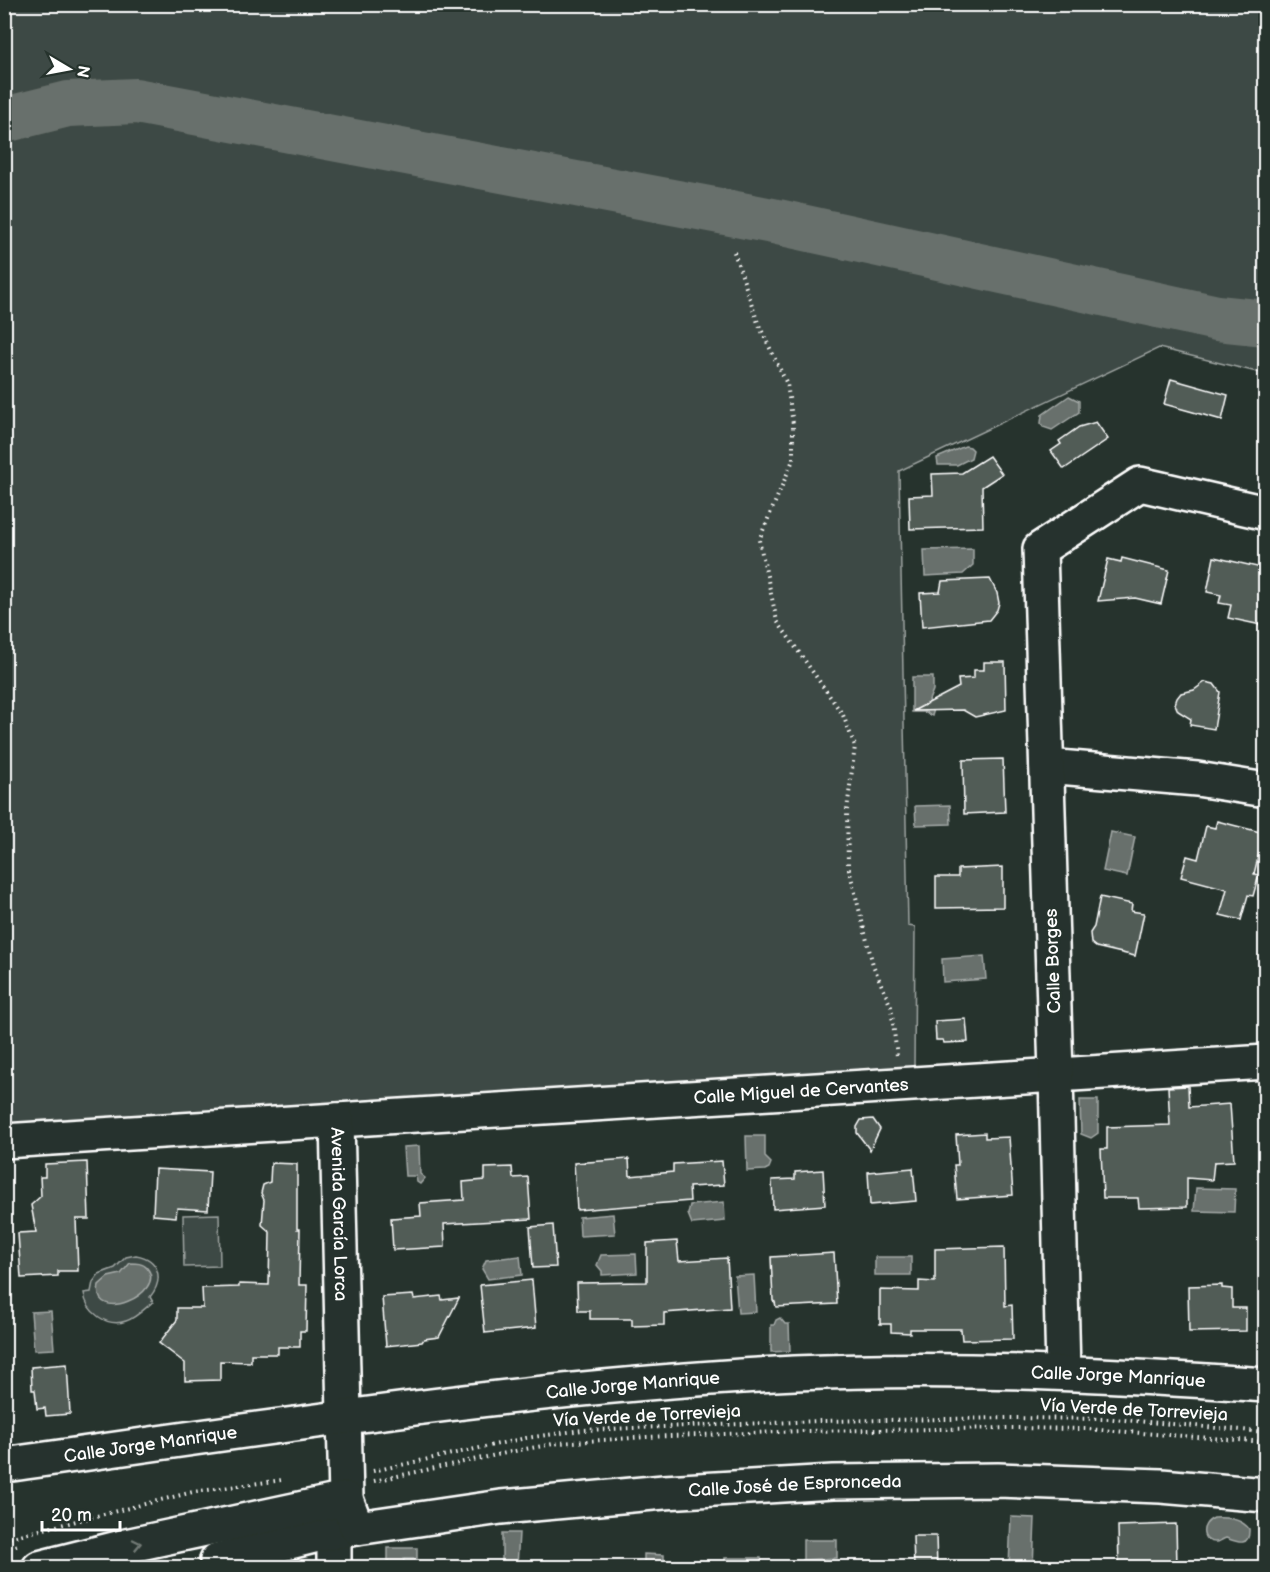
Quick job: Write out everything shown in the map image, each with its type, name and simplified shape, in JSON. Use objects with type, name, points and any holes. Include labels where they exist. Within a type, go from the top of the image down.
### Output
[{"type":"street","name":"Calle Borges","points":[[1063,1373],[1040,549],[1140,484],[1266,513]]},
{"type":"street","points":[[1047,766],[1197,779],[1266,790]]},
{"type":"street","name":"Calle Miguel de Cervantes","points":[[337,1120],[1266,1062]]},
{"type":"street","name":"Avenida García Lorca","points":[[4,1141],[337,1120],[343,1417],[357,1568]]},
{"type":"street","name":"Calle Jorge Manrique","points":[[4,1466],[343,1417],[522,1394],[794,1373],[911,1370],[1063,1373],[1266,1385]]},
{"type":"street","name":"Calle José de Espronceda","points":[[351,1503],[501,1507],[664,1492],[833,1482],[998,1480],[1161,1486],[1266,1496]]},
{"type":"street","points":[[217,1560],[351,1503]]},
{"type":"street","points":[[39,1568],[126,1546],[351,1503]]},
{"type":"street","name":"Avenida García Lorca","points":[[334,1568],[351,1503]]},
{"type":"path","points":[[734,252],[758,323],[787,384],[793,424],[792,460],[759,540],[777,621],[843,715],[855,746],[847,810],[848,865],[873,965],[891,1007],[899,1084]]},
{"type":"path","name":"Vía Verde de Torrevieja","points":[[351,1503],[401,1466],[526,1438],[582,1430],[822,1420],[1039,1418],[1112,1419],[1266,1432]]},
{"type":"path","points":[[351,1503],[549,1445],[657,1437],[895,1428],[1011,1428],[1086,1429],[1266,1442]]},
{"type":"path","points":[[4,1539],[192,1492],[283,1480]]},
{"type":"shaded area","points":[[5,5],[1265,5],[1265,374],[1159,348],[899,471],[908,926],[915,927],[914,1069],[5,1130]]},
{"type":"shaded area","points":[[1069,396],[1079,401],[1079,412],[1052,430],[1043,427],[1042,415]]},
{"type":"shaded area","points":[[965,446],[973,450],[971,458],[957,465],[938,465],[937,458]]},
{"type":"shaded area","points":[[973,549],[973,565],[963,574],[925,576],[924,550]]},
{"type":"shaded area","points":[[912,677],[933,677],[933,690],[929,700],[934,709],[932,716],[924,712],[912,712]]},
{"type":"shaded area","points":[[950,805],[951,824],[916,825],[915,806]]},
{"type":"shaded area","points":[[1111,832],[1135,837],[1127,876],[1103,871]]},
{"type":"shaded area","points":[[984,956],[986,979],[943,982],[942,959]]},
{"type":"shaded area","points":[[1080,1100],[1098,1100],[1098,1133],[1091,1138],[1081,1134]]},
{"type":"shaded area","points":[[746,1136],[765,1136],[765,1157],[771,1163],[769,1168],[747,1171]]},
{"type":"shaded area","points":[[419,1146],[420,1174],[425,1178],[420,1184],[416,1176],[405,1176],[403,1147]]},
{"type":"shaded area","points":[[1196,1188],[1235,1189],[1234,1212],[1194,1211]]},
{"type":"shaded area","points":[[724,1202],[725,1221],[692,1224],[688,1214],[690,1205]]},
{"type":"shaded area","points":[[219,1214],[220,1266],[184,1267],[183,1215]]},
{"type":"shaded area","points":[[613,1214],[615,1234],[580,1236],[579,1217]]},
{"type":"shaded area","points":[[636,1254],[637,1273],[602,1275],[597,1265],[601,1255]]},
{"type":"shaded area","points":[[136,1255],[150,1261],[157,1271],[157,1284],[150,1297],[153,1302],[130,1320],[119,1323],[99,1317],[89,1306],[84,1293],[91,1292],[93,1282],[99,1274],[115,1268],[126,1257]]},
{"type":"shaded area","points":[[520,1256],[522,1275],[488,1279],[482,1269],[486,1260]]},
{"type":"shaded area","points":[[875,1257],[911,1257],[911,1275],[875,1275]]},
{"type":"shaded area","points":[[130,1263],[141,1264],[147,1268],[151,1278],[147,1287],[128,1301],[116,1304],[106,1303],[100,1297],[99,1285],[108,1277],[121,1274]]},
{"type":"shaded area","points":[[754,1275],[756,1312],[738,1313],[735,1276]]},
{"type":"shaded area","points":[[51,1311],[54,1349],[34,1350],[31,1312]]},
{"type":"shaded area","points":[[780,1318],[785,1324],[789,1324],[790,1351],[771,1352],[771,1325],[774,1325]]},
{"type":"shaded area","points":[[1011,1517],[1035,1518],[1033,1567],[1009,1567]]},
{"type":"shaded area","points":[[1214,1518],[1229,1518],[1242,1522],[1249,1529],[1247,1539],[1242,1542],[1226,1538],[1219,1542],[1207,1540],[1204,1528]]},
{"type":"shaded area","points":[[502,1533],[519,1533],[517,1567],[502,1566]]},
{"type":"shaded area","points":[[803,1540],[837,1540],[837,1558],[803,1560]]},
{"type":"shaded area","points":[[388,1548],[417,1548],[417,1559],[404,1559],[403,1567],[384,1567],[388,1566]]},
{"type":"shaded area","points":[[644,1554],[664,1555],[664,1567],[644,1567]]},
{"type":"shaded area","points":[[725,1558],[761,1558],[761,1567],[725,1567]]},
{"type":"building","points":[[1171,379],[1228,395],[1222,420],[1164,404]]},
{"type":"building","points":[[1096,422],[1108,439],[1064,469],[1051,451],[1061,444],[1059,441],[1079,427]]},
{"type":"building","points":[[989,456],[1002,474],[982,487],[983,527],[910,529],[909,496],[933,495],[932,474],[962,473]]},
{"type":"building","points":[[1214,557],[1266,569],[1266,626],[1228,618],[1231,605],[1219,603],[1221,595],[1207,592]]},
{"type":"building","points":[[1122,558],[1169,570],[1161,604],[1135,598],[1098,601],[1108,559],[1121,562]]},
{"type":"building","points":[[990,579],[999,603],[997,610],[989,620],[922,627],[920,593],[940,592],[942,581]]},
{"type":"building","points":[[984,662],[1005,662],[1006,710],[975,717],[963,710],[913,711],[959,687],[958,679],[974,678],[974,670],[984,670]]},
{"type":"building","points":[[1205,682],[1214,684],[1220,692],[1214,729],[1190,725],[1191,719],[1178,711],[1175,704],[1181,693],[1194,690]]},
{"type":"building","points":[[1003,759],[1005,812],[964,814],[963,760]]},
{"type":"building","points":[[1217,821],[1264,833],[1254,874],[1259,875],[1253,896],[1248,895],[1241,920],[1220,915],[1227,889],[1181,877],[1187,856],[1198,859],[1206,826],[1215,828]]},
{"type":"building","points":[[1003,867],[1003,907],[936,908],[936,877],[958,877],[958,869]]},
{"type":"building","points":[[1100,897],[1132,904],[1131,911],[1144,913],[1135,956],[1096,947],[1091,943],[1090,933],[1094,927]]},
{"type":"building","points":[[966,1019],[968,1042],[944,1043],[943,1040],[936,1040],[935,1021]]},
{"type":"building","points":[[1188,1086],[1189,1107],[1230,1104],[1234,1161],[1214,1162],[1212,1180],[1187,1178],[1187,1207],[1139,1208],[1138,1198],[1103,1198],[1101,1149],[1107,1149],[1107,1127],[1170,1125],[1168,1087]]},
{"type":"building","points":[[873,1119],[880,1129],[870,1150],[857,1133],[857,1127],[861,1120]]},
{"type":"building","points":[[985,1133],[985,1138],[1009,1137],[1013,1195],[957,1199],[954,1165],[958,1165],[956,1135]]},
{"type":"building","points":[[629,1159],[630,1176],[673,1172],[673,1164],[722,1161],[724,1185],[689,1187],[690,1201],[577,1210],[574,1163]]},
{"type":"building","points":[[87,1162],[89,1219],[76,1219],[78,1271],[58,1271],[58,1276],[21,1278],[18,1233],[36,1232],[31,1205],[41,1196],[40,1177],[45,1177],[45,1164]]},
{"type":"building","points":[[271,1163],[297,1164],[297,1229],[300,1229],[299,1285],[307,1285],[306,1331],[300,1331],[300,1347],[278,1347],[278,1354],[251,1354],[251,1362],[220,1361],[220,1380],[185,1381],[185,1363],[159,1343],[177,1320],[177,1308],[203,1308],[202,1288],[239,1287],[239,1284],[269,1285],[270,1232],[262,1225],[264,1200],[261,1193],[263,1185],[270,1182]]},
{"type":"building","points":[[512,1167],[513,1178],[528,1177],[531,1219],[444,1224],[445,1247],[393,1250],[391,1218],[421,1216],[420,1203],[464,1200],[463,1182],[485,1180],[485,1168]]},
{"type":"building","points":[[913,1168],[916,1201],[870,1205],[868,1172]]},
{"type":"building","points":[[155,1169],[210,1172],[208,1210],[177,1208],[176,1217],[153,1215]]},
{"type":"building","points":[[823,1170],[825,1205],[773,1209],[772,1180],[795,1179],[795,1172]]},
{"type":"building","points":[[553,1225],[556,1267],[533,1268],[530,1227]]},
{"type":"building","points":[[677,1241],[679,1261],[727,1258],[730,1308],[664,1313],[664,1325],[632,1326],[632,1319],[590,1319],[590,1311],[578,1311],[577,1283],[647,1282],[647,1243]]},
{"type":"building","points":[[1004,1247],[1005,1306],[1012,1305],[1013,1339],[962,1340],[961,1329],[910,1329],[910,1333],[891,1332],[891,1324],[880,1324],[880,1290],[919,1291],[919,1281],[935,1282],[935,1249]]},
{"type":"building","points":[[834,1253],[837,1304],[776,1307],[773,1301],[771,1257]]},
{"type":"building","points":[[532,1280],[536,1328],[485,1333],[480,1285]]},
{"type":"building","points":[[1222,1285],[1222,1288],[1232,1289],[1232,1308],[1246,1308],[1246,1331],[1189,1332],[1188,1286]]},
{"type":"building","points":[[413,1295],[414,1299],[441,1296],[442,1300],[459,1298],[439,1337],[424,1339],[422,1342],[386,1346],[382,1297]]},
{"type":"building","points":[[67,1364],[70,1414],[46,1416],[45,1408],[37,1409],[35,1390],[32,1390],[31,1367]]},
{"type":"building","points":[[1176,1524],[1177,1567],[1119,1567],[1118,1526]]},
{"type":"building","points":[[913,1536],[936,1536],[937,1568],[914,1568]]},
{"type":"waterway","points":[[4,120],[68,104],[136,101],[778,222],[1217,318],[1266,323]]}]
